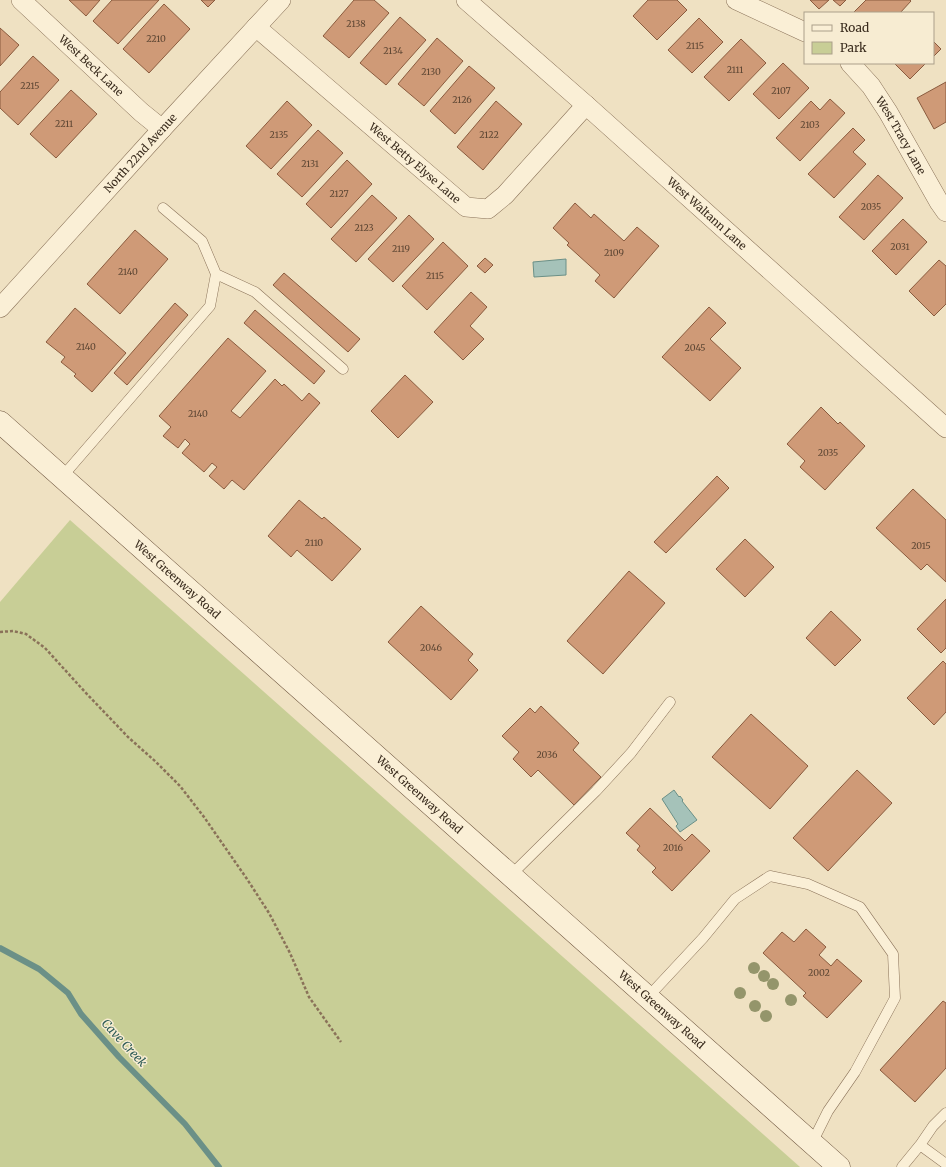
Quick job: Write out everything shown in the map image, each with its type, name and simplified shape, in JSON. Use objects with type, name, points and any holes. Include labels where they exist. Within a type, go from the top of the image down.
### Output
[{"type":"main road","name":"West Greenway Road","points":[[0,422],[839,1167]]},
{"type":"street","name":"West Beck Lane","points":[[21,0],[141,112],[162,129]]},
{"type":"street","name":"North 22nd Avenue","points":[[0,308],[281,0]]},
{"type":"street","name":"West Waltann Lane","points":[[466,0],[586,105],[946,428]]},
{"type":"street","points":[[736,0],[804,32]]},
{"type":"street","name":"West Betty Elyse Lane","points":[[256,27],[466,207],[488,209],[505,195],[586,105]]},
{"type":"street","name":"West Tracy Lane","points":[[851,64],[872,86],[946,212]]},
{"type":"lane","points":[[62,477],[210,306],[216,274],[202,241],[163,208]]},
{"type":"lane","points":[[216,274],[255,292],[343,370]]},
{"type":"lane","points":[[511,875],[596,791],[631,753],[670,702]]},
{"type":"lane","points":[[648,996],[704,938],[735,899],[770,876],[808,884],[860,907],[893,954],[895,998],[855,1072],[828,1111],[812,1143]]},
{"type":"lane","points":[[902,1167],[946,1113]]},
{"type":"lane","points":[[920,1145],[946,1164]]},
{"type":"path","points":[[0,632],[13,631],[26,634],[45,648],[128,737],[180,786],[270,913],[310,997],[341,1042]]},
{"type":"green space","points":[[70,520],[800,1167],[0,1167],[0,602]]},
{"type":"water","points":[[566,259],[566,275],[534,277],[533,262]]},
{"type":"water","points":[[674,790],[697,820],[680,832],[676,826],[678,824],[662,799]]},
{"type":"building","points":[[69,0],[100,0],[86,16]]},
{"type":"building","points":[[112,0],[159,0],[118,44],[93,21]]},
{"type":"building","points":[[201,0],[215,0],[208,7]]},
{"type":"building","points":[[354,0],[374,0],[389,13],[349,58],[323,36]]},
{"type":"building","points":[[648,0],[677,0],[687,10],[657,40],[633,16]]},
{"type":"building","points":[[810,0],[829,0],[819,9]]},
{"type":"building","points":[[833,0],[846,0],[840,6]]},
{"type":"building","points":[[866,0],[911,1],[901,12],[854,12]]},
{"type":"building","points":[[164,4],[190,29],[149,73],[123,49]]},
{"type":"building","points":[[400,17],[426,40],[386,85],[360,63]]},
{"type":"building","points":[[699,18],[723,42],[692,73],[668,50]]},
{"type":"building","points":[[0,28],[19,45],[0,66]]},
{"type":"building","points":[[437,38],[463,61],[424,106],[398,84]]},
{"type":"building","points":[[741,39],[766,63],[729,101],[704,77]]},
{"type":"building","points":[[934,42],[941,49],[934,56]]},
{"type":"building","points":[[33,56],[59,80],[18,125],[0,108],[0,92]]},
{"type":"building","points":[[783,63],[809,88],[779,119],[753,94]]},
{"type":"building","points":[[895,64],[925,64],[910,79]]},
{"type":"building","points":[[469,66],[495,88],[455,134],[430,111]]},
{"type":"building","points":[[946,82],[946,122],[934,129],[917,98]]},
{"type":"building","points":[[71,90],[97,114],[56,158],[30,134]]},
{"type":"building","points":[[830,99],[845,113],[800,161],[776,138],[811,101],[820,110]]},
{"type":"building","points":[[287,101],[312,125],[271,169],[246,146]]},
{"type":"building","points":[[496,101],[522,124],[483,170],[457,147]]},
{"type":"building","points":[[853,128],[865,140],[853,152],[866,164],[834,198],[808,174]]},
{"type":"building","points":[[318,130],[343,153],[302,197],[277,174]]},
{"type":"building","points":[[347,160],[372,184],[331,228],[306,204]]},
{"type":"building","points":[[878,175],[903,198],[864,240],[839,217]]},
{"type":"building","points":[[372,195],[397,218],[356,262],[331,239]]},
{"type":"building","points":[[575,203],[591,218],[594,214],[624,241],[637,227],[659,246],[614,298],[595,281],[600,275],[567,245],[569,243],[553,228]]},
{"type":"building","points":[[409,215],[434,239],[393,282],[368,259]]},
{"type":"building","points":[[903,219],[927,242],[896,275],[872,251]]},
{"type":"building","points":[[135,230],[168,259],[120,314],[87,284]]},
{"type":"building","points":[[443,242],[468,266],[427,310],[402,286]]},
{"type":"building","points":[[485,258],[493,265],[485,273],[477,266]]},
{"type":"building","points":[[939,260],[946,266],[946,304],[934,316],[909,291]]},
{"type":"building","points":[[284,273],[360,339],[348,352],[273,285]]},
{"type":"building","points":[[471,292],[487,307],[470,326],[484,339],[463,360],[434,332]]},
{"type":"building","points":[[175,303],[188,315],[127,385],[114,373]]},
{"type":"building","points":[[709,307],[726,323],[710,339],[741,368],[710,401],[662,357]]},
{"type":"building","points":[[75,308],[126,353],[92,392],[74,376],[76,374],[61,362],[65,357],[46,342]]},
{"type":"building","points":[[255,310],[325,371],[314,384],[244,323]]},
{"type":"building","points":[[228,338],[266,371],[231,411],[240,418],[275,379],[282,386],[284,384],[302,401],[309,393],[320,403],[244,490],[232,480],[224,489],[209,476],[217,467],[212,463],[204,472],[182,453],[190,444],[185,439],[178,448],[163,436],[171,427],[159,416]]},
{"type":"building","points":[[405,375],[433,402],[398,438],[371,411]]},
{"type":"building","points":[[821,407],[838,424],[840,422],[865,446],[825,490],[800,467],[805,461],[787,444]]},
{"type":"building","points":[[717,476],[729,488],[666,553],[654,542]]},
{"type":"building","points":[[913,489],[946,520],[946,582],[927,564],[921,570],[876,528]]},
{"type":"building","points":[[299,500],[322,519],[324,517],[361,549],[332,581],[297,550],[291,557],[268,536]]},
{"type":"building","points":[[745,539],[774,567],[745,597],[716,569]]},
{"type":"building","points":[[629,571],[665,603],[603,674],[567,641]]},
{"type":"building","points":[[946,599],[946,648],[941,653],[917,629]]},
{"type":"building","points":[[421,606],[473,654],[468,660],[478,670],[451,700],[388,642]]},
{"type":"building","points":[[831,611],[861,640],[835,666],[806,638]]},
{"type":"building","points":[[943,661],[946,664],[946,712],[934,725],[907,698]]},
{"type":"building","points":[[541,706],[579,743],[573,750],[601,777],[574,805],[538,770],[531,777],[513,759],[519,752],[502,736],[530,708],[535,713]]},
{"type":"building","points":[[751,714],[808,766],[770,809],[712,757]]},
{"type":"building","points":[[857,770],[892,803],[828,871],[793,838]]},
{"type":"building","points":[[650,808],[685,841],[692,834],[710,851],[672,891],[652,872],[656,868],[637,850],[640,846],[626,833]]},
{"type":"building","points":[[806,929],[826,947],[819,955],[831,966],[837,959],[862,981],[827,1018],[803,996],[806,993],[763,953],[782,932],[794,942]]},
{"type":"building","points":[[943,1001],[946,1003],[946,1068],[915,1102],[880,1070]]},
{"type":"waterway","name":"Cave Creek","points":[[0,948],[39,969],[68,993],[81,1014],[119,1057],[185,1124],[219,1167]]}]
